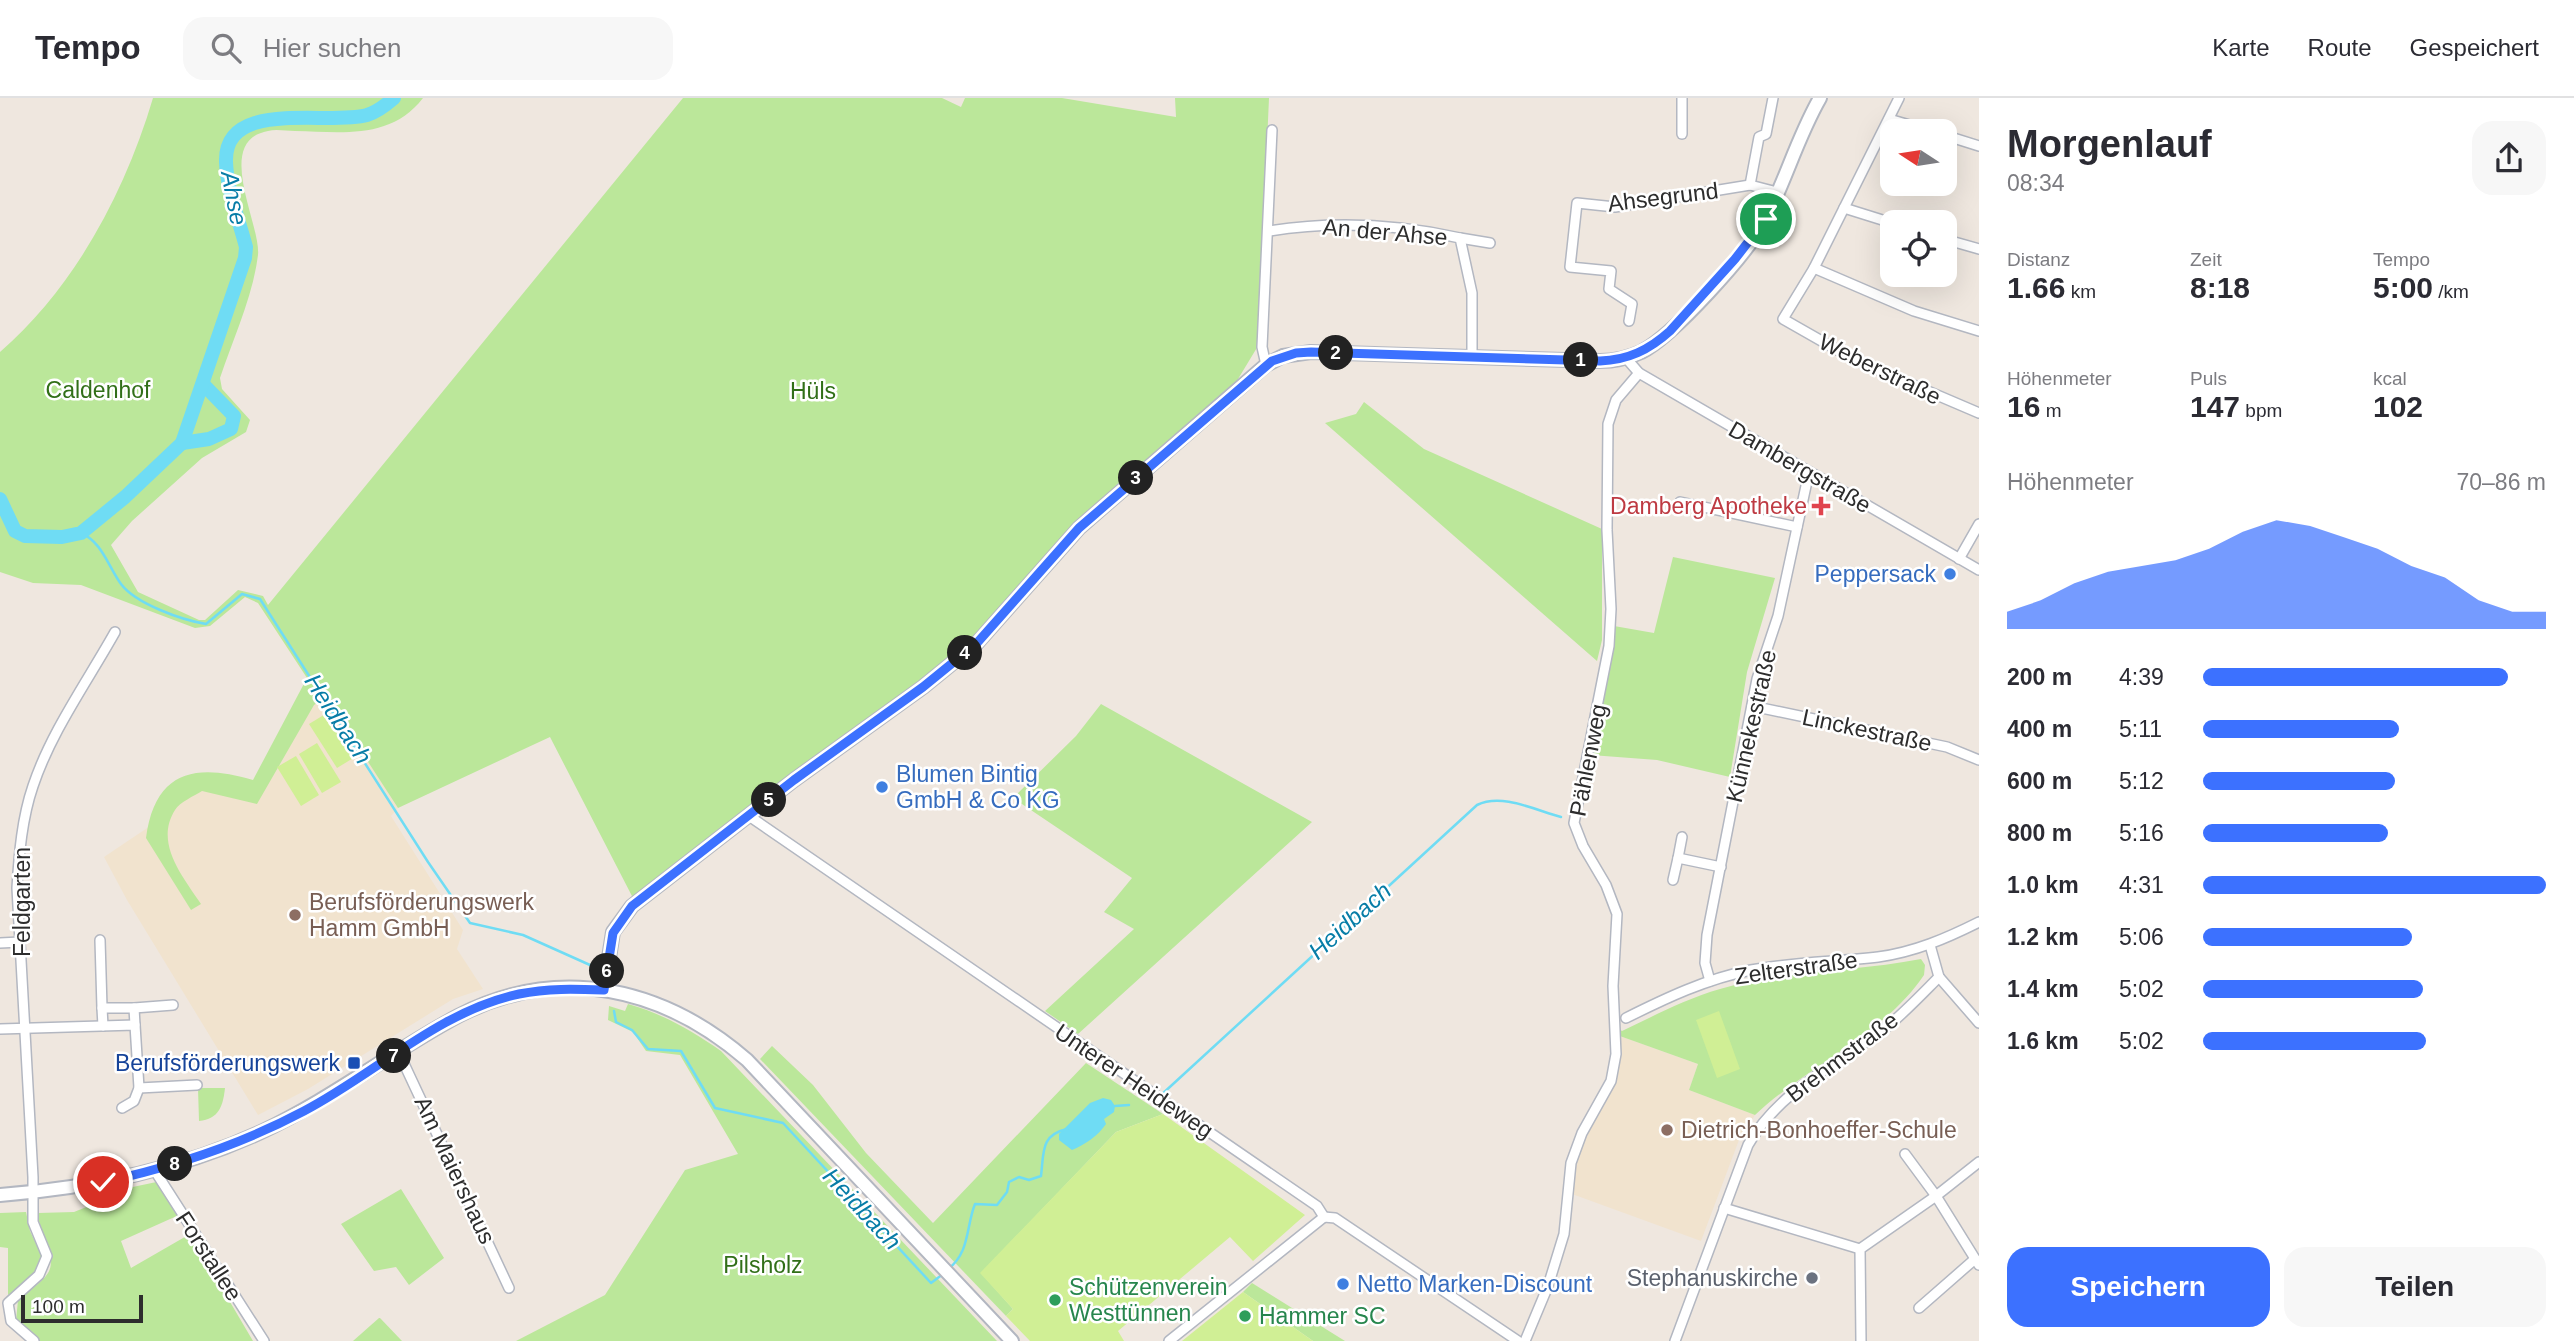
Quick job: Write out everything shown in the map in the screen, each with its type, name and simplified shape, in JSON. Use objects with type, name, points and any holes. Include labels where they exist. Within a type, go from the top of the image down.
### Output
[{"type":"main road","points":[[604,990],[613,933],[625,914],[977,643],[1079,528],[1266,365],[1283,356],[1311,352],[1600,361],[1626,358],[1658,342],[1698,303],[1758,232],[1800,134],[1820,98]]},
{"type":"main road","points":[[0,1195],[94,1184],[155,1171],[259,1133],[305,1111],[457,1017],[497,1000],[549,989],[604,990],[658,1003],[694,1020],[747,1060],[1012,1341]]},
{"type":"street","points":[[1682,98],[1682,134]]},
{"type":"street","name":"Ahsegrund","points":[[1750,185],[1759,137],[1766,134],[1773,98]]},
{"type":"street","points":[[1889,119],[1899,98]]},
{"type":"street","points":[[1266,365],[1262,347],[1272,130]]},
{"type":"street","points":[[1880,137],[1814,268],[1914,311],[1979,331]]},
{"type":"street","points":[[1957,139],[1979,146]]},
{"type":"street","name":"Ahsegrund","points":[[1629,321],[1632,304],[1609,289],[1611,271],[1570,267],[1577,203],[1615,206],[1750,185],[1777,192]]},
{"type":"street","points":[[1844,208],[1880,219]]},
{"type":"street","name":"An der Ahse","points":[[1269,231],[1309,225],[1360,225],[1431,232],[1490,243]]},
{"type":"street","name":"An der Ahse","points":[[1460,238],[1472,293],[1472,357]]},
{"type":"street","points":[[1957,243],[1979,249]]},
{"type":"street","name":"Weberstraße","points":[[1814,268],[1783,319],[1855,360],[1979,413]]},
{"type":"street","name":"Dambergstraße","points":[[1626,358],[1640,373],[1979,570]]},
{"type":"street","name":"Pählenweg","points":[[1525,1341],[1548,1286],[1564,1234],[1573,1156],[1612,1081],[1616,1054],[1613,986],[1617,914],[1606,885],[1583,846],[1574,824],[1609,646],[1611,609],[1607,530],[1608,424],[1616,400],[1640,373]]},
{"type":"street","name":"Künnekestraße","points":[[1710,981],[1705,963],[1707,935],[1757,679],[1778,617],[1809,472]]},
{"type":"street","points":[[1680,502],[1797,527]]},
{"type":"street","points":[[1959,559],[1979,524]]},
{"type":"street","name":"Feldgarten","points":[[4,1303],[40,1275],[46,1263],[44,1247],[33,1222],[20,942],[19,855],[33,786],[50,748],[115,632]]},
{"type":"street","name":"Linckestraße","points":[[1752,706],[1947,747],[1979,760]]},
{"type":"street","name":"Unterer Heideweg","points":[[749,816],[1317,1206],[1324,1217],[1335,1218],[1518,1341]]},
{"type":"street","points":[[1673,880],[1682,837]]},
{"type":"street","points":[[1678,858],[1721,867]]},
{"type":"street","points":[[1979,922],[1930,945],[1940,977],[1979,1023]]},
{"type":"street","points":[[100,940],[103,1026]]},
{"type":"street","points":[[0,943],[20,942]]},
{"type":"street","name":"Zelterstraße","points":[[1626,1018],[1710,981],[1751,970],[1881,957],[1930,945]]},
{"type":"street","name":"Brehmstraße","points":[[1675,1341],[1748,1145],[1773,1109],[1888,1026],[1940,977]]},
{"type":"street","points":[[102,1008],[173,1004]]},
{"type":"street","points":[[122,1108],[135,1101],[139,1088],[134,1008]]},
{"type":"street","points":[[0,1029],[135,1025]]},
{"type":"street","name":"Am Maiershaus","points":[[399,1053],[509,1288]]},
{"type":"street","points":[[139,1088],[197,1085]]},
{"type":"street","points":[[1905,1154],[1936,1196],[1977,1262],[1919,1308]]},
{"type":"street","points":[[1860,1249],[1936,1196],[1979,1161]]},
{"type":"street","name":"Forstallee","points":[[155,1171],[264,1341]]},
{"type":"street","points":[[1724,1208],[1860,1249]]},
{"type":"street","points":[[1169,1341],[1324,1217]]},
{"type":"street","points":[[1860,1249],[1861,1341]]},
{"type":"street","points":[[4,1303],[11,1321],[34,1341]]},
{"type":"shaded area","name":"Berufsförderungswerk Hamm GmbH","points":[[326,696],[398,808],[391,816],[463,930],[457,949],[483,989],[453,999],[308,1089],[258,1115],[127,900],[104,857],[165,816],[192,788],[260,798],[314,704]]},
{"type":"shaded area","name":"Dietrich-Bonhoeffer-Schule","points":[[1617,1035],[1698,1064],[1689,1090],[1755,1115],[1739,1140],[1701,1241],[1572,1194],[1572,1176],[1579,1150],[1613,1083]]},
{"type":"green space","name":"Hüls","points":[[153,98],[423,98],[410,112],[381,127],[347,132],[271,130],[252,138],[244,150],[241,166],[258,255],[247,302],[220,378],[222,389],[250,420],[246,432],[202,458],[132,521],[111,545],[138,592],[199,620],[205,620],[238,590],[263,596],[268,605],[683,98],[942,98],[961,107],[965,98],[1062,98],[1176,117],[1175,98],[1269,98],[1258,346],[1235,384],[1099,505],[975,638],[922,683],[744,810],[633,898],[550,737],[398,808],[326,697],[314,705],[257,804],[202,791],[175,810],[169,822],[169,847],[179,871],[201,904],[191,910],[146,838],[158,798],[169,785],[196,773],[214,772],[253,780],[307,678],[258,603],[245,597],[210,626],[195,628],[81,585],[33,583],[0,572],[0,352],[52,298],[94,236],[128,168]]},
{"type":"green space","points":[[1364,402],[1424,449],[1602,529],[1602,640],[1597,661],[1325,423],[1356,414]]},
{"type":"green space","points":[[1673,557],[1775,578],[1747,672],[1730,777],[1657,760],[1591,755],[1607,681],[1614,626],[1654,633]]},
{"type":"green space","points":[[1101,704],[1312,822],[1078,1034],[1045,1011],[1134,929],[1104,912],[1132,878],[1013,798],[1076,736]]},
{"type":"green space","points":[[327,713],[355,757],[337,768],[309,724]]},
{"type":"green space","points":[[317,743],[341,782],[322,793],[299,754]]},
{"type":"green space","points":[[296,756],[319,795],[301,806],[277,767]]},
{"type":"green space","points":[[1921,959],[1925,965],[1924,975],[1888,1016],[1755,1115],[1689,1090],[1698,1064],[1617,1035],[1619,1029],[1622,1031],[1682,1003],[1744,983]]},
{"type":"green space","name":"Pilsholz","points":[[628,1004],[676,1023],[721,1051],[997,1341],[516,1341],[605,1295],[685,1170],[738,1154],[680,1055],[646,1051],[633,1032],[608,1020],[609,1006],[625,1011]]},
{"type":"green space","points":[[1719,1011],[1740,1069],[1717,1078],[1696,1020]]},
{"type":"green space","points":[[772,1046],[813,1085],[866,1153],[933,1223],[1086,1063],[1163,1114],[1116,1132],[981,1273],[1013,1309],[1006,1316],[760,1059]]},
{"type":"green space","points":[[198,1088],[225,1088],[219,1110],[211,1118],[199,1121]]},
{"type":"green space","points":[[1163,1114],[1305,1215],[1253,1261],[1230,1237],[1118,1331],[1124,1341],[1030,1341],[1006,1316],[1013,1309],[980,1273],[1116,1132]]},
{"type":"green space","points":[[166,1180],[179,1215],[121,1241],[131,1268],[190,1234],[253,1341],[39,1341],[16,1321],[18,1300],[42,1281],[50,1267],[51,1260],[38,1213],[74,1212],[89,1206],[90,1196]]},
{"type":"green space","points":[[401,1189],[444,1258],[409,1285],[396,1267],[374,1271],[341,1224]]},
{"type":"green space","points":[[26,1212],[30,1231],[43,1258],[34,1275],[8,1295],[8,1248],[0,1247],[0,1213]]},
{"type":"green space","points":[[1252,1283],[1345,1341],[1313,1341],[1243,1292]]},
{"type":"green space","name":"Hammer SC","points":[[1243,1292],[1313,1341],[1182,1341]]},
{"type":"green space","points":[[379,1318],[402,1341],[353,1341]]},
{"type":"water","points":[[1103,1098],[1111,1100],[1115,1106],[1114,1112],[1104,1119],[1106,1124],[1099,1132],[1072,1150],[1059,1140],[1059,1134],[1090,1103]]},
{"type":"waterway","name":"Ahse","points":[[0,499],[15,531],[25,536],[62,537],[81,533],[125,497],[182,443],[245,258],[246,247],[227,173],[230,142],[241,129],[259,122],[367,115],[394,98]]},
{"type":"waterway","name":"Ahse","points":[[182,443],[209,439],[231,429],[234,416],[203,384]]},
{"type":"waterway","name":"Heidbach","points":[[81,533],[99,548],[128,591],[173,615],[206,624],[242,594],[260,599],[470,923],[523,935],[590,965]]},
{"type":"waterway","name":"Heidbach","points":[[1160,1096],[1477,805],[1508,802],[1561,817]]},
{"type":"waterway","name":"Heidbach","points":[[614,1011],[616,1022],[632,1030],[648,1049],[681,1051],[715,1108],[783,1123],[931,1283],[943,1274]]},
{"type":"waterway","name":"Heidbach","points":[[1115,1106],[1129,1105]]},
{"type":"waterway","name":"Heidbach","points":[[948,1269],[955,1263],[964,1247],[975,1204],[997,1205],[1007,1192],[1009,1182],[1019,1177],[1029,1180],[1041,1176],[1043,1153],[1048,1140],[1067,1129]]},
{"type":"place","name":"Damberg Apotheke","points":[[1821,506]]},
{"type":"place","name":"Peppersack","points":[[1950,574]]},
{"type":"place","name":"Blumen Bintig GmbH & Co KG","points":[[882,787]]},
{"type":"place","name":"Berufsförderungswerk Hamm GmbH","points":[[295,915]]},
{"type":"place","name":"Berufsförderungswerk","points":[[354,1063]]},
{"type":"place","name":"Dietrich-Bonhoeffer-Schule","points":[[1667,1130]]},
{"type":"place","name":"Stephanuskirche","points":[[1812,1278]]},
{"type":"place","name":"Netto Marken-Discount","points":[[1343,1284]]},
{"type":"place","name":"Schützenverein Westtünnen","points":[[1055,1300]]},
{"type":"place","name":"Hammer SC","points":[[1245,1316]]},
{"type":"route","points":[[103,1182],[155,1171],[214,1152],[259,1133],[305,1111],[457,1017],[497,1000],[549,989],[604,990],[613,933],[632,906],[794,780],[954,663],[999,621],[1079,528],[1272,361],[1296,353],[1311,352],[1600,361],[1626,358],[1658,342],[1670,331],[1698,303],[1766,219]]},
{"type":"park label","name":"Caldenhof","points":[[98,390]]}]
